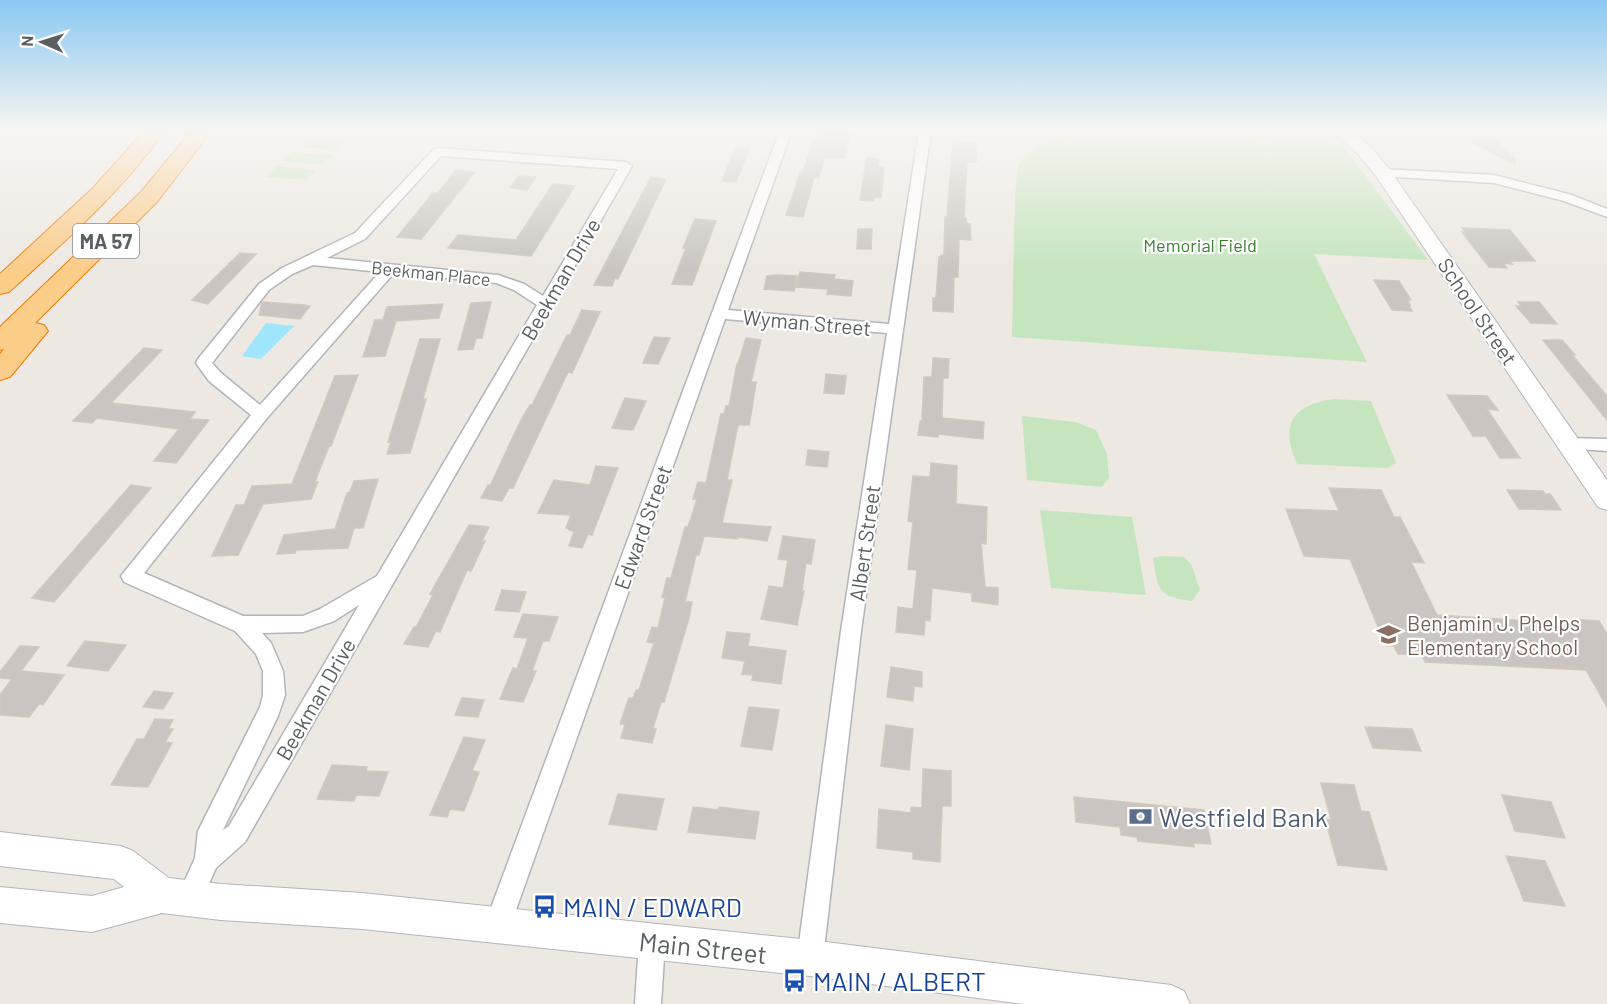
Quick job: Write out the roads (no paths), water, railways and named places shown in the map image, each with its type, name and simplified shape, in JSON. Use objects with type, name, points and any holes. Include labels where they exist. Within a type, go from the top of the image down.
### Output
[{"type":"highway","name":"MA 57","points":[[2,286],[93,202],[116,177]]},
{"type":"highway","name":"MA 57","points":[[0,342],[119,228],[166,177]]},
{"type":"highway","points":[[0,370],[117,242],[167,177]]},
{"type":"main road","name":"School Street","points":[[1386,177],[1607,500]]},
{"type":"main road","points":[[0,849],[121,863],[176,897]]},
{"type":"main road","name":"Main Street","points":[[0,905],[92,914],[176,897],[362,911],[810,958],[996,993],[1170,1004]]},
{"type":"street","name":"Beekman Drive","points":[[261,414],[215,377],[204,363],[264,287],[287,271],[360,236],[415,177]]},
{"type":"street","name":"Beekman Drive","points":[[176,897],[207,859],[237,834],[620,177]]},
{"type":"street","name":"Edward Street","points":[[498,924],[768,177]]},
{"type":"street","name":"Albert Street","points":[[810,958],[851,631],[918,177]]},
{"type":"street","points":[[1454,177],[1494,179],[1568,198],[1607,213]]},
{"type":"street","name":"Beekman Place","points":[[311,261],[498,279],[519,287],[546,304]]},
{"type":"street","name":"Beekman Drive","points":[[207,859],[210,831],[257,738],[274,694],[274,677],[269,658],[257,640],[242,625],[131,576],[261,414],[390,269]]},
{"type":"street","name":"Wyman Street","points":[[718,314],[895,329]]},
{"type":"street","points":[[1569,444],[1607,445]]},
{"type":"street","points":[[242,625],[303,624],[327,615],[355,600],[385,579]]},
{"type":"street","points":[[648,1004],[652,942]]},
{"type":"water","points":[[266,323],[294,326],[261,359],[242,356]]},
{"type":"place","name":"Benjamin J. Phelps Elementary School","points":[[1389,634]]},
{"type":"place","name":"Westfield Bank","points":[[1141,816]]},
{"type":"place","name":"MAIN / EDWARD","points":[[545,906]]},
{"type":"place","name":"MAIN / ALBERT","points":[[795,980]]},
{"type":"park label","name":"Memorial Field","points":[[1200,245]]}]
